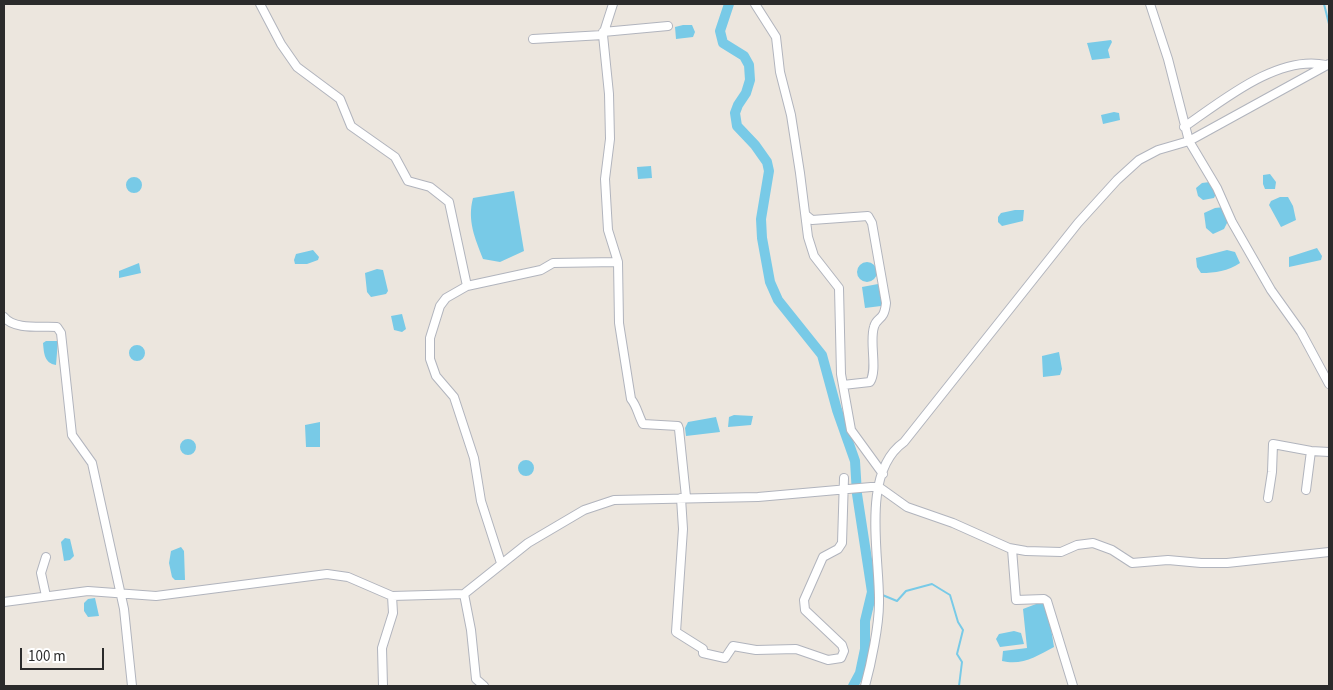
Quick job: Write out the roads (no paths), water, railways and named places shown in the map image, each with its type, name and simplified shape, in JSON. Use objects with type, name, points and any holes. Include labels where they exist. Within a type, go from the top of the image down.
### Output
[{"type":"street","points":[[260,4],[281,44],[297,67],[340,98],[351,126],[395,157],[408,181],[430,187],[449,202],[467,286]]},
{"type":"street","points":[[613,4],[603,33],[609,94],[610,139],[605,179],[608,230],[618,262],[620,322],[631,399],[636,405],[638,416],[643,424],[678,426],[679,429],[683,529],[678,569],[676,632],[699,645],[703,649],[703,653],[713,656],[726,658],[733,646],[756,650],[796,649],[828,660],[841,658],[844,651],[842,645],[805,610],[804,600],[823,557],[838,549],[842,543],[848,489],[844,478]]},
{"type":"street","points":[[756,4],[776,37],[780,72],[790,115],[808,237],[814,256],[839,288],[838,342],[851,430],[882,474]]},
{"type":"street","points":[[1150,4],[1168,59],[1189,141],[1217,188],[1232,222],[1271,290],[1301,332],[1329,384]]},
{"type":"street","points":[[533,40],[668,26]]},
{"type":"street","points":[[1184,127],[1234,93],[1282,67],[1315,62],[1328,64]]},
{"type":"street","points":[[865,686],[870,667],[879,604],[875,542],[879,487],[892,450],[904,442],[971,356],[1111,187],[1139,160],[1158,150],[1189,141],[1328,64]]},
{"type":"street","points":[[806,215],[812,220],[868,216],[872,223],[886,303],[885,314],[873,327],[871,356],[873,376],[870,382],[843,384]]},
{"type":"street","points":[[501,563],[482,501],[474,458],[454,397],[436,376],[430,359],[430,338],[440,306],[446,298],[467,286],[541,270],[553,263],[618,262]]},
{"type":"street","points":[[4,317],[8,322],[18,325],[56,327],[61,333],[72,435],[92,463],[120,594],[132,686]]},
{"type":"street","points":[[1268,498],[1272,472],[1273,444],[1311,451],[1329,452]]},
{"type":"street","points":[[1306,490],[1311,451]]},
{"type":"street","points":[[4,602],[88,591],[156,596],[327,574],[348,577],[392,596],[464,594],[528,543],[584,510],[614,500],[758,497],[879,487],[907,507],[1012,549],[1061,552],[1077,545],[1093,543],[1112,550],[1132,563],[1168,560],[1227,563],[1329,552]]},
{"type":"street","points":[[1012,549],[1016,600],[1044,599],[1047,601],[1072,686]]},
{"type":"street","points":[[46,557],[41,573],[46,596]]},
{"type":"street","points":[[464,594],[471,630],[476,679],[484,686]]},
{"type":"street","points":[[383,686],[382,648],[393,613],[392,596]]},
{"type":"water","points":[[692,25],[695,32],[693,37],[676,39],[675,27]]},
{"type":"water","points":[[1111,40],[1112,42],[1108,50],[1110,58],[1092,60],[1087,43]]},
{"type":"water","points":[[1114,112],[1119,113],[1120,120],[1103,124],[1101,115]]},
{"type":"water","points":[[651,166],[652,178],[638,179],[637,167]]},
{"type":"water","points":[[1270,174],[1276,182],[1275,189],[1265,189],[1263,175]]},
{"type":"water","points":[[134,177],[140,179],[142,185],[140,191],[134,193],[128,191],[126,185],[128,179]]},
{"type":"water","points":[[1210,182],[1216,194],[1214,198],[1203,200],[1198,196],[1196,188],[1202,183]]},
{"type":"water","points":[[514,191],[524,251],[500,262],[483,259],[471,222],[473,198]]},
{"type":"water","points":[[1280,197],[1288,197],[1293,206],[1296,220],[1281,227],[1269,205],[1271,201]]},
{"type":"water","points":[[1224,207],[1229,219],[1224,229],[1213,234],[1206,228],[1204,213],[1215,208]]},
{"type":"water","points":[[1024,210],[1023,221],[1002,226],[998,222],[998,217],[1001,213]]},
{"type":"water","points":[[1317,248],[1322,256],[1321,260],[1289,267],[1289,257]]},
{"type":"water","points":[[313,250],[319,257],[318,260],[307,264],[295,264],[296,254]]},
{"type":"water","points":[[1227,250],[1235,252],[1240,263],[1221,271],[1201,273],[1197,267],[1196,258]]},
{"type":"water","points":[[867,262],[874,265],[877,272],[874,279],[867,282],[860,279],[857,272],[860,265]]},
{"type":"water","points":[[139,263],[141,273],[119,278],[119,271]]},
{"type":"water","points":[[377,269],[383,270],[388,291],[386,294],[371,297],[367,292],[365,273]]},
{"type":"water","points":[[878,284],[881,289],[881,306],[865,308],[862,287]]},
{"type":"water","points":[[402,314],[406,329],[402,332],[394,330],[391,316]]},
{"type":"water","points":[[46,341],[58,341],[56,365],[49,362],[45,357],[43,343]]},
{"type":"water","points":[[134,345],[140,345],[145,350],[143,359],[134,361],[129,356],[129,350]]},
{"type":"water","points":[[1059,352],[1062,369],[1060,375],[1043,377],[1042,356]]},
{"type":"water","points":[[734,415],[753,416],[751,425],[728,427],[729,417]]},
{"type":"water","points":[[716,417],[720,432],[686,436],[685,428],[688,422]]},
{"type":"water","points":[[320,422],[320,447],[306,447],[305,425]]},
{"type":"water","points":[[188,439],[194,441],[196,447],[194,453],[188,455],[182,453],[180,447],[182,441]]},
{"type":"water","points":[[526,460],[534,468],[526,476],[518,468]]},
{"type":"water","points":[[65,538],[70,539],[74,556],[70,560],[64,561],[61,542]]},
{"type":"water","points":[[181,547],[184,551],[185,580],[175,580],[172,577],[169,563],[171,551]]},
{"type":"water","points":[[95,598],[99,616],[88,617],[84,611],[84,603],[88,599]]},
{"type":"water","points":[[1036,604],[1047,604],[1054,647],[1023,661],[1002,661],[1003,651],[1027,648],[1023,609]]},
{"type":"water","points":[[1014,631],[1021,633],[1024,644],[1000,647],[996,639],[999,634]]},
{"type":"waterway","points":[[729,4],[720,31],[723,43],[744,56],[749,65],[750,80],[746,93],[735,113],[737,126],[755,145],[767,162],[769,171],[761,219],[762,238],[770,282],[778,300],[822,355],[837,410],[855,461],[857,494],[872,592],[865,621],[865,649],[860,673],[853,686]]},
{"type":"waterway","points":[[1324,4],[1329,24]]},
{"type":"waterway","points":[[880,594],[897,601],[906,591],[932,584],[950,595],[958,622],[963,630],[957,654],[962,662],[959,686]]}]
